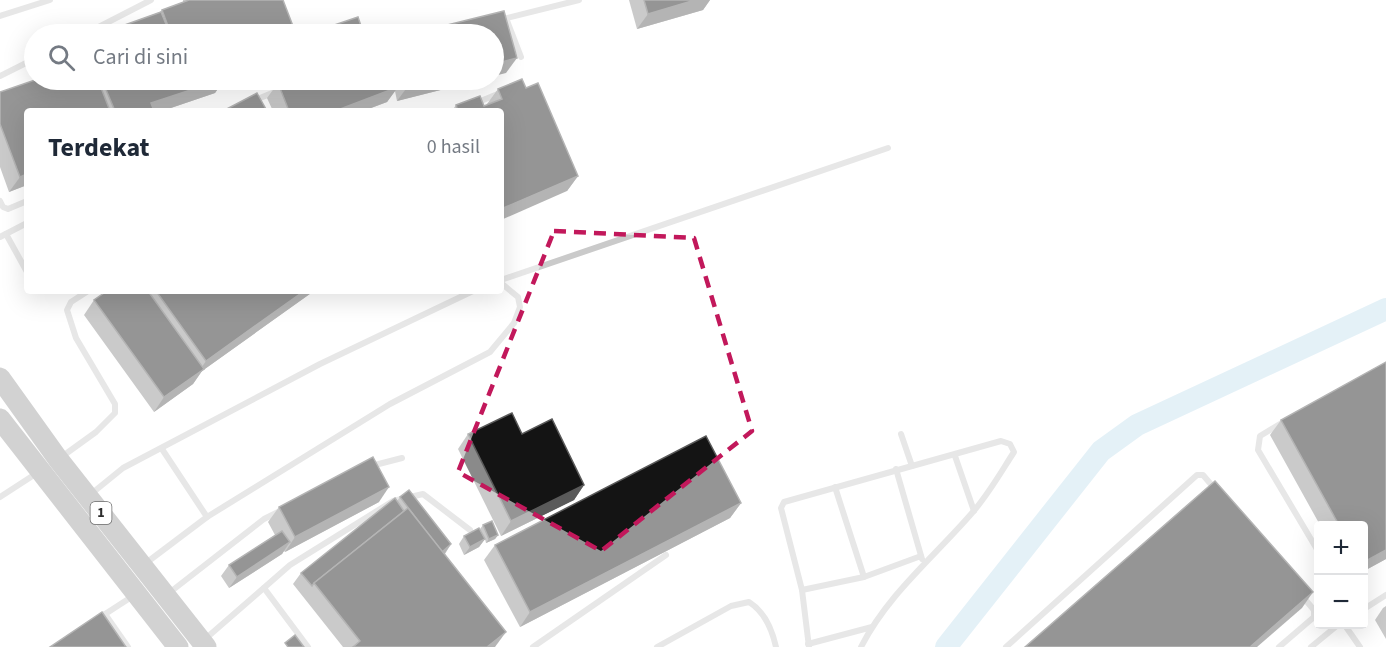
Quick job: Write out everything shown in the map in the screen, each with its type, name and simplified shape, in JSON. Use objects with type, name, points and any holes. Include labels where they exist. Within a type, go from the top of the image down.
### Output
[{"type":"highway","name":"1","points":[[0,378],[58,459],[204,645]]},
{"type":"highway","name":"1","points":[[0,419],[178,647]]},
{"type":"lane","points":[[0,16],[50,0]]},
{"type":"lane","points":[[104,24],[151,0]]},
{"type":"lane","points":[[486,24],[579,0]]},
{"type":"lane","points":[[506,18],[521,57]]},
{"type":"lane","points":[[0,76],[24,64]]},
{"type":"lane","points":[[470,106],[512,88]]},
{"type":"lane","points":[[243,107],[281,90]]},
{"type":"lane","points":[[251,102],[254,108]]},
{"type":"lane","points":[[504,281],[888,148]]},
{"type":"lane","points":[[0,201],[3,207],[8,209],[24,202]]},
{"type":"lane","points":[[24,225],[3,236],[24,268]]},
{"type":"lane","points":[[142,566],[207,516],[390,404],[490,352],[514,323],[520,307],[518,297],[504,285]]},
{"type":"lane","points":[[58,459],[96,432],[115,413],[115,404],[76,338],[67,310],[71,302],[83,294]]},
{"type":"lane","points":[[88,496],[123,468],[320,364],[468,294]]},
{"type":"lane","points":[[1288,420],[1260,436],[1258,450],[1314,544]]},
{"type":"lane","points":[[901,434],[912,465]]},
{"type":"lane","points":[[861,647],[872,627],[922,559],[974,511],[1014,452],[1010,444],[1001,441],[955,456],[896,469],[782,504],[802,590],[808,645],[872,627]]},
{"type":"lane","points":[[162,449],[207,516]]},
{"type":"lane","points":[[955,456],[974,511]]},
{"type":"lane","points":[[363,468],[402,458]]},
{"type":"lane","points":[[896,469],[922,559]]},
{"type":"lane","points":[[0,497],[40,471]]},
{"type":"lane","points":[[1006,647],[1197,476],[1203,475],[1219,494]]},
{"type":"lane","points":[[836,487],[864,577]]},
{"type":"lane","points":[[204,645],[290,565],[405,496],[423,494],[470,530]]},
{"type":"lane","points":[[165,596],[264,519],[294,504]]},
{"type":"lane","points":[[533,647],[666,555]]},
{"type":"lane","points":[[802,590],[864,577],[922,559]]},
{"type":"lane","points":[[264,588],[308,647]]},
{"type":"lane","points":[[1279,647],[1315,614],[1298,591]]},
{"type":"lane","points":[[92,624],[136,594]]},
{"type":"lane","points":[[1368,606],[1386,595]]},
{"type":"lane","points":[[657,647],[731,606],[749,602],[759,608],[770,625],[776,647]]},
{"type":"lane","points":[[105,614],[129,647]]},
{"type":"lane","points":[[1311,647],[1333,629]]},
{"type":"lane","points":[[1347,629],[1360,647]]},
{"type":"highlighted area","points":[[554,231],[694,238],[752,431],[601,551],[458,472]]},
{"type":"building","points":[[189,0],[283,0],[292,24],[167,24],[162,10]]},
{"type":"building","points":[[644,0],[695,0],[648,14]]},
{"type":"building","points":[[504,11],[517,58],[504,61],[504,24],[451,24]]},
{"type":"building","points":[[161,12],[166,24],[128,24]]},
{"type":"building","points":[[358,17],[360,24],[337,24]]},
{"type":"building","points":[[522,79],[526,88],[538,83],[578,176],[504,208],[504,108],[457,108],[456,105],[480,96],[484,106],[502,99],[498,90],[504,90],[504,86]]},
{"type":"building","points":[[24,84],[24,90],[102,90],[109,108],[24,108],[24,175],[20,177],[0,124],[0,92]]},
{"type":"building","points":[[106,90],[191,90],[151,103],[153,108],[114,108]]},
{"type":"building","points":[[281,90],[390,90],[343,108],[288,108]]},
{"type":"building","points":[[257,93],[265,108],[229,108]]},
{"type":"building","points":[[103,294],[150,294],[204,369],[164,397],[94,300]]},
{"type":"building","points":[[158,294],[300,294],[206,361]]},
{"type":"building","points":[[1386,362],[1386,550],[1368,560],[1368,521],[1337,521],[1281,420]]},
{"type":"building","points":[[512,413],[522,434],[552,419],[584,485],[511,521],[468,434]]},
{"type":"building","points":[[706,436],[741,503],[530,612],[495,545]]},
{"type":"building","points":[[373,457],[389,487],[295,537],[279,507]]},
{"type":"building","points":[[1215,481],[1313,592],[1250,647],[1025,647]]},
{"type":"building","points":[[409,490],[451,544],[442,552],[400,497]]},
{"type":"building","points":[[395,498],[404,511],[312,586],[301,573]]},
{"type":"building","points":[[408,508],[506,632],[487,647],[353,647],[360,641],[314,583]]},
{"type":"building","points":[[492,521],[498,535],[489,539],[483,525]]},
{"type":"building","points":[[479,528],[485,539],[470,547],[464,536]]},
{"type":"building","points":[[282,531],[290,542],[237,577],[229,565]]},
{"type":"building","points":[[102,612],[126,647],[50,647]]},
{"type":"building","points":[[295,635],[304,647],[288,647],[285,643]]},
{"type":"waterway","points":[[946,647],[1101,451],[1137,425],[1386,309]]}]
